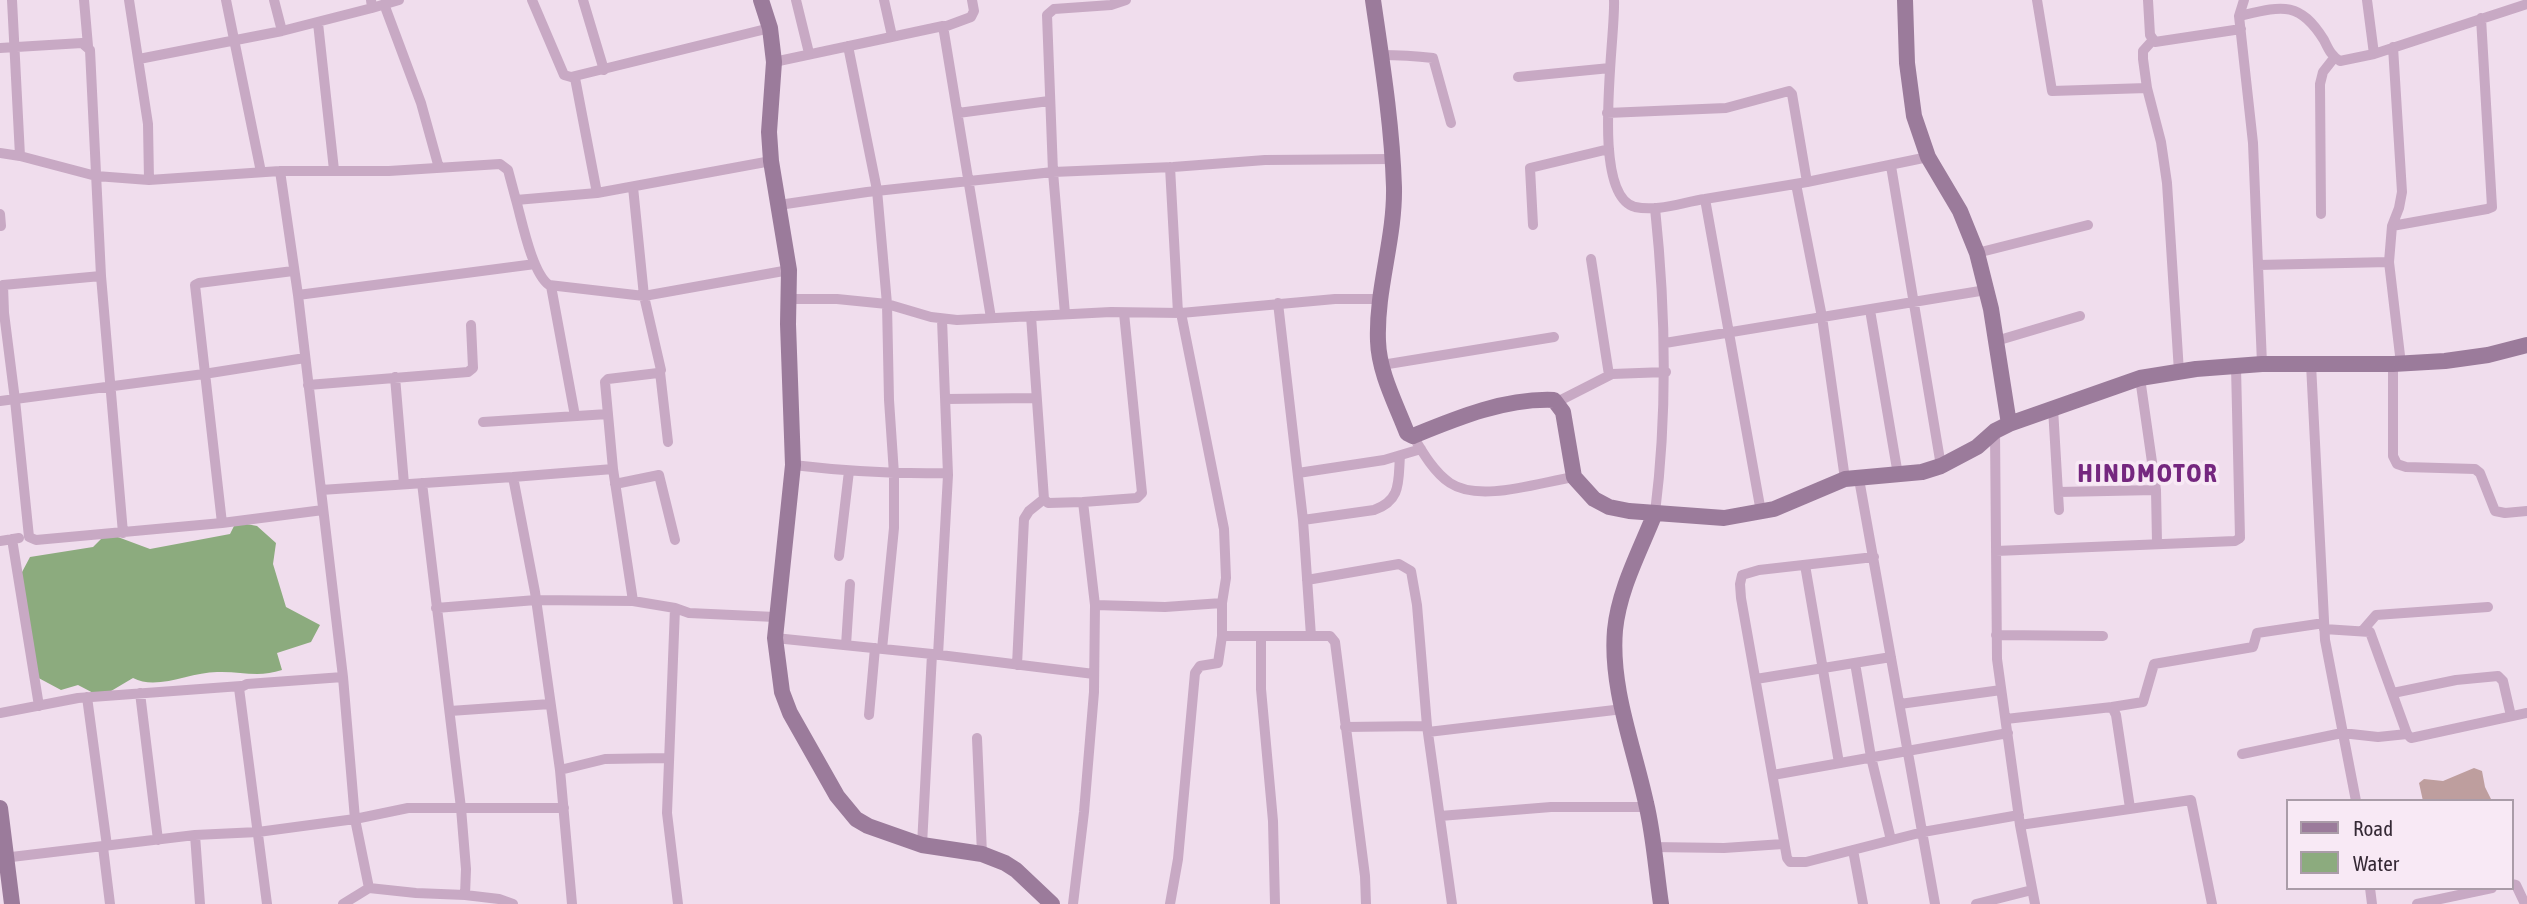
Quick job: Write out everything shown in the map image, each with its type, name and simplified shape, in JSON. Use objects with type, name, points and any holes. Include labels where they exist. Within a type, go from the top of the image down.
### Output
[{"type":"street","points":[[12,0],[20,156]]},
{"type":"street","points":[[84,0],[101,276],[123,533]]},
{"type":"street","points":[[129,0],[148,124],[149,180]]},
{"type":"street","points":[[226,0],[261,172]]},
{"type":"street","points":[[274,0],[282,32]]},
{"type":"street","points":[[139,60],[282,32],[318,23],[372,4],[384,5],[399,0]]},
{"type":"street","points":[[532,0],[564,75],[575,78],[770,28]]},
{"type":"street","points":[[583,0],[604,70]]},
{"type":"street","points":[[761,0],[770,28],[774,62],[769,132],[771,161],[789,270],[793,465],[775,617],[775,638],[778,670],[790,713],[847,811],[868,827],[922,845],[982,854],[1016,870],[1052,904]]},
{"type":"street","points":[[796,0],[809,53]]},
{"type":"street","points":[[884,0],[892,36]]},
{"type":"street","points":[[774,62],[944,27],[971,16],[974,11],[972,0]]},
{"type":"street","points":[[1065,314],[1053,172],[1046,22],[1048,12],[1054,9],[1111,5],[1126,0]]},
{"type":"street","points":[[1373,0],[1394,190],[1390,238],[1379,299],[1378,343],[1382,365],[1407,433],[1448,482],[1460,489],[1476,492],[1574,477]]},
{"type":"street","points":[[1615,0],[1607,113],[1610,165],[1623,199],[1634,207],[1655,208],[1802,183],[1928,157]]},
{"type":"street","points":[[1905,0],[1910,92],[1914,116],[1928,157],[1960,211],[1977,253],[1996,341],[2002,427],[1996,551],[1996,635],[2019,820],[2035,904]]},
{"type":"street","points":[[2037,0],[2051,89],[2147,88]]},
{"type":"street","points":[[2148,0],[2152,41]]},
{"type":"street","points":[[2244,0],[2239,16],[2253,143],[2262,364]]},
{"type":"street","points":[[2367,0],[2374,54]]},
{"type":"street","points":[[2239,16],[2300,5],[2315,23],[2334,58],[2344,61],[2374,54],[2527,4]]},
{"type":"street","points":[[384,5],[421,103],[439,168]]},
{"type":"street","points":[[2392,226],[2492,207],[2481,18]]},
{"type":"street","points":[[318,23],[334,170]]},
{"type":"street","points":[[944,27],[991,318]]},
{"type":"street","points":[[2152,41],[2241,29]]},
{"type":"street","points":[[2152,41],[2143,54],[2147,88],[2161,142],[2167,183],[2179,372]]},
{"type":"street","points":[[0,48],[82,43],[88,47]]},
{"type":"street","points":[[848,46],[877,190],[887,304],[894,474],[893,541],[869,715]]},
{"type":"street","points":[[2393,47],[2402,192],[2392,226],[2389,262],[2397,364],[2393,456],[2397,464],[2406,467],[2475,469],[2480,473],[2495,511],[2527,511]]},
{"type":"street","points":[[1380,55],[1410,54],[1433,58],[1451,123]]},
{"type":"street","points":[[2321,214],[2320,85],[2323,72],[2334,58]]},
{"type":"street","points":[[1518,77],[1610,68]]},
{"type":"street","points":[[575,78],[597,193]]},
{"type":"street","points":[[1607,113],[1726,108],[1789,92],[1792,94],[1822,317],[1852,479],[1874,557],[1935,904]]},
{"type":"street","points":[[958,113],[1049,101]]},
{"type":"street","points":[[1533,225],[1530,168],[1609,149]]},
{"type":"street","points":[[0,153],[96,176],[149,180],[280,170],[389,171],[503,165],[508,170],[535,264],[545,283],[551,286],[644,296],[789,270]]},
{"type":"street","points":[[779,205],[877,190],[1053,172],[1265,160],[1392,159]]},
{"type":"street","points":[[516,200],[597,193],[771,161]]},
{"type":"street","points":[[1891,166],[1941,466]]},
{"type":"street","points":[[1170,167],[1179,313],[1224,529],[1226,578],[1218,663],[1200,666],[1195,673],[1178,859],[1170,904]]},
{"type":"street","points":[[280,170],[298,295],[343,677],[355,819],[369,888]]},
{"type":"street","points":[[633,187],[644,296],[661,368],[668,442]]},
{"type":"street","points":[[1705,199],[1761,512]]},
{"type":"street","points":[[1655,208],[1663,282],[1666,372],[1661,472],[1655,513],[1619,605],[1615,651],[1623,709],[1647,807],[1661,904]]},
{"type":"street","points":[[0,214],[1,226]]},
{"type":"street","points":[[1977,253],[2088,225]]},
{"type":"street","points":[[1591,259],[1609,375]]},
{"type":"street","points":[[2258,265],[2389,262]]},
{"type":"street","points":[[298,295],[535,264]]},
{"type":"street","points":[[222,523],[196,284],[293,271]]},
{"type":"street","points":[[29,537],[3,285],[101,276]]},
{"type":"street","points":[[551,286],[575,416]]},
{"type":"street","points":[[1665,343],[1986,290]]},
{"type":"street","points":[[789,299],[837,299],[887,304],[942,319],[1179,313],[1335,299],[1379,299]]},
{"type":"street","points":[[1278,303],[1303,520],[1311,636]]},
{"type":"street","points":[[1870,310],[1898,475]]},
{"type":"street","points":[[1031,316],[1044,499],[1048,503],[1083,502],[1137,498],[1142,493],[1124,313]]},
{"type":"street","points":[[1996,341],[2080,316]]},
{"type":"street","points":[[922,845],[948,475],[942,319]]},
{"type":"street","points":[[308,385],[465,373],[470,371],[473,364],[471,325]]},
{"type":"street","points":[[1382,365],[1554,337]]},
{"type":"street","points":[[1298,473],[1400,456],[1417,443],[1487,409],[1532,399],[1554,400],[1563,412],[1574,477],[1594,499],[1609,507],[1724,518],[1761,512],[1852,479],[1922,472],[1941,466],[1977,447],[2002,427],[2140,378],[2262,364],[2397,364],[2467,358],[2527,345]]},
{"type":"street","points":[[0,401],[111,388],[305,358]]},
{"type":"street","points":[[2311,364],[2324,626],[2328,662],[2356,799]]},
{"type":"street","points":[[1996,551],[2235,541],[2240,538],[2236,367]]},
{"type":"street","points":[[634,601],[613,469],[605,383],[607,380],[660,372]]},
{"type":"street","points":[[1557,402],[1609,375],[1666,372]]},
{"type":"street","points":[[395,377],[404,484]]},
{"type":"street","points":[[2140,378],[2156,490],[2157,543]]},
{"type":"street","points":[[946,398],[1036,398]]},
{"type":"street","points":[[2053,408],[2059,510]]},
{"type":"street","points":[[483,422],[608,414]]},
{"type":"street","points":[[1303,520],[1374,510],[1384,506],[1397,490],[1400,456]]},
{"type":"street","points":[[793,465],[894,474],[948,475]]},
{"type":"street","points":[[321,490],[613,469]]},
{"type":"street","points":[[839,556],[849,471]]},
{"type":"street","points":[[615,484],[659,475],[676,540]]},
{"type":"street","points":[[513,477],[536,600],[560,770],[572,904]]},
{"type":"street","points":[[422,483],[461,808],[466,869],[465,895]]},
{"type":"street","points":[[2058,492],[2156,490]]},
{"type":"street","points":[[1017,665],[1024,519],[1029,511],[1044,499]]},
{"type":"street","points":[[1073,904],[1084,812],[1094,674],[1095,605],[1083,502]]},
{"type":"street","points":[[0,541],[29,537],[36,540],[123,533],[323,510]]},
{"type":"street","points":[[12,539],[39,706]]},
{"type":"street","points":[[1874,557],[1759,570],[1742,575],[1741,597],[1787,858],[1795,863],[1923,832],[2189,799],[2193,801],[2212,904]]},
{"type":"street","points":[[1307,580],[1399,564],[1410,571],[1417,605],[1427,729],[1452,904]]},
{"type":"street","points":[[1805,565],[1839,763]]},
{"type":"street","points":[[846,646],[850,584]]},
{"type":"street","points":[[436,608],[536,600],[634,601],[675,608],[692,614],[775,617]]},
{"type":"street","points":[[1095,605],[1176,607],[1222,603]]},
{"type":"street","points":[[2363,630],[2376,615],[2488,607]]},
{"type":"street","points":[[675,608],[667,813],[678,904]]},
{"type":"street","points":[[2006,719],[2143,702],[2154,664],[2253,646],[2257,633],[2324,626],[2370,632],[2407,734]]},
{"type":"street","points":[[1996,635],[2103,636]]},
{"type":"street","points":[[1222,636],[1330,636],[1335,642],[1365,876],[1366,904]]},
{"type":"street","points":[[1261,636],[1261,689],[1273,821],[1275,904]]},
{"type":"street","points":[[775,638],[1094,674]]},
{"type":"street","points":[[1756,678],[1891,657]]},
{"type":"street","points":[[1855,663],[1871,757],[1891,840]]},
{"type":"street","points":[[2393,693],[2456,680],[2498,676],[2503,681],[2511,716]]},
{"type":"street","points":[[0,713],[87,697],[343,677]]},
{"type":"street","points":[[241,686],[239,688],[267,904]]},
{"type":"street","points":[[1900,704],[2001,690]]},
{"type":"street","points":[[141,693],[158,840]]},
{"type":"street","points":[[87,697],[110,904]]},
{"type":"street","points":[[450,711],[550,704]]},
{"type":"street","points":[[2112,707],[2116,715],[2130,808]]},
{"type":"street","points":[[1345,727],[1427,729],[1623,709]]},
{"type":"street","points":[[2242,754],[2342,733],[2378,737],[2407,734],[2416,738],[2527,713]]},
{"type":"street","points":[[1773,775],[2008,733]]},
{"type":"street","points":[[977,738],[982,854]]},
{"type":"street","points":[[560,770],[605,759],[668,758]]},
{"type":"street","points":[[3,858],[195,835],[258,832],[355,819],[408,808],[564,807]]},
{"type":"street","points":[[1440,816],[1551,807],[1647,807]]},
{"type":"street","points":[[0,808],[3,858],[12,904]]},
{"type":"street","points":[[195,835],[200,904]]},
{"type":"street","points":[[1652,848],[1724,849],[1783,844]]},
{"type":"street","points":[[1853,850],[1863,904]]},
{"type":"street","points":[[2513,884],[2516,885],[2525,904]]},
{"type":"street","points":[[342,904],[369,888],[465,895],[513,904]]},
{"type":"street","points":[[1976,904],[2032,890]]},
{"type":"street","points":[[2417,904],[2483,890]]},
{"type":"shaded area","points":[[2474,768],[2482,771],[2491,799],[2423,799],[2419,783],[2424,779],[2443,781]]},
{"type":"water","points":[[236,522],[257,526],[276,543],[273,564],[286,607],[320,625],[311,642],[277,653],[282,670],[257,674],[207,673],[152,683],[133,678],[101,697],[78,685],[61,690],[33,675],[21,574],[30,557],[93,547],[107,533],[150,549],[230,534]]},
{"type":"district","name":"HINDMOTOR","points":[[2148,474]]}]
